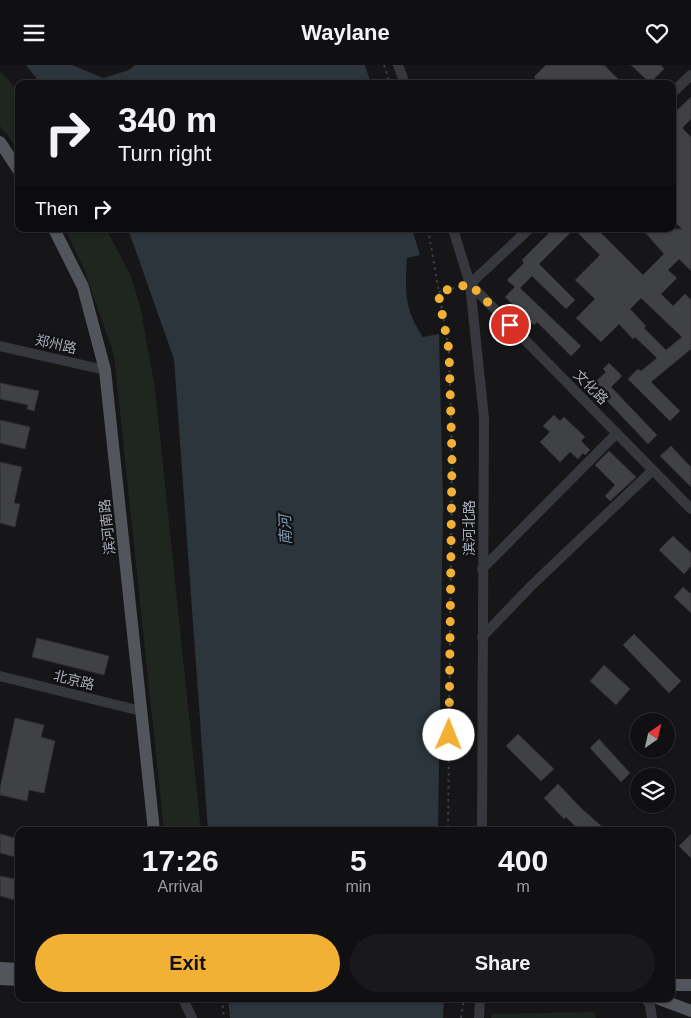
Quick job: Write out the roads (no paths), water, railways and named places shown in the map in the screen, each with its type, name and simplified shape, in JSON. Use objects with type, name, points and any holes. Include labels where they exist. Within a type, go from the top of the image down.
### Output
[{"type":"main road","points":[[0,142],[15,165]]},
{"type":"main road","name":"滨河南路","points":[[56,232],[83,287],[105,369],[154,827]]},
{"type":"main road","points":[[0,968],[15,969]]},
{"type":"main road","points":[[0,979],[15,979]]},
{"type":"main road","points":[[675,985],[691,985]]},
{"type":"main road","points":[[667,1002],[691,1011]]},
{"type":"street","points":[[398,65],[404,80]]},
{"type":"street","points":[[676,89],[691,75]]},
{"type":"street","name":"滨河北路","points":[[455,232],[470,284],[484,418],[482,827]]},
{"type":"street","points":[[470,284],[526,232]]},
{"type":"street","name":"文化路","points":[[470,284],[691,509]]},
{"type":"street","name":"郑州路","points":[[0,346],[105,369]]},
{"type":"street","points":[[482,569],[617,433]]},
{"type":"street","points":[[482,637],[533,584],[653,470]]},
{"type":"street","name":"北京路","points":[[0,675],[141,711]]},
{"type":"street","points":[[184,1002],[192,1018]]},
{"type":"street","points":[[479,1018],[480,1002]]},
{"type":"street","points":[[648,1002],[652,1018]]},
{"type":"street","points":[[686,1018],[691,1016]]},
{"type":"water","points":[[26,65],[72,65],[103,78],[129,70],[135,65],[365,65],[370,80],[38,80]]},
{"type":"water","name":"南河","points":[[129,232],[413,232],[420,255],[407,258],[406,290],[409,308],[423,337],[439,334],[443,504],[438,827],[208,827],[174,359]]},
{"type":"water","points":[[228,1002],[444,1002],[443,1018],[230,1018]]}]
